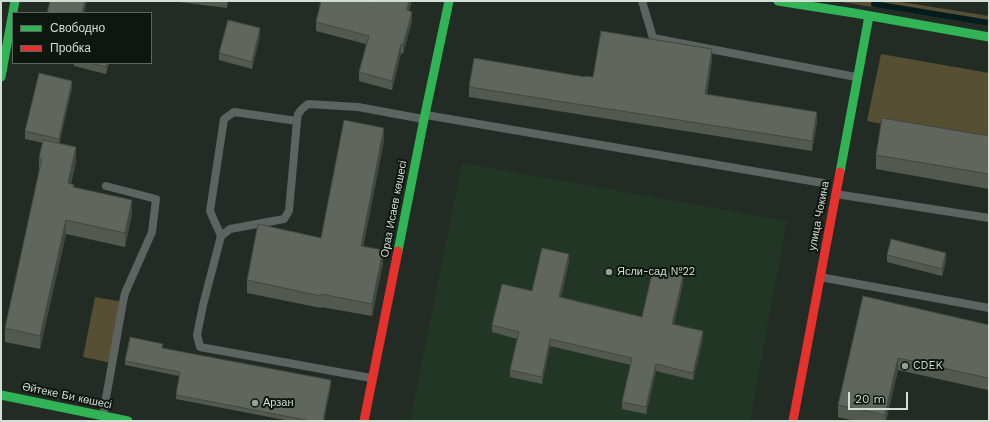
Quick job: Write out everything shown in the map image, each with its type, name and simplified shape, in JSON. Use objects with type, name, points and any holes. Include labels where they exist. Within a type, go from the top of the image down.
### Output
[{"type":"street","points":[[13,12],[15,1]]},
{"type":"street","name":"Ораз Исаев көшесі","points":[[364,421],[424,117],[449,1]]},
{"type":"street","points":[[778,1],[863,12],[989,37]]},
{"type":"street","name":"улица Чокина","points":[[793,421],[857,77],[863,12]]},
{"type":"street","points":[[1,76],[12,17]]},
{"type":"street","name":"Әйтеке Би көшесі","points":[[1,395],[128,421]]},
{"type":"lane","points":[[642,1],[653,38],[857,77]]},
{"type":"lane","points":[[372,378],[200,347],[197,335],[203,305],[221,236],[230,229],[284,219],[289,211],[298,114],[308,104],[358,107],[424,117],[823,183]]},
{"type":"lane","points":[[221,236],[210,210],[224,119],[234,112],[297,121]]},
{"type":"lane","points":[[103,416],[125,293],[152,232],[156,199],[106,186]]},
{"type":"lane","points":[[835,194],[989,218]]},
{"type":"lane","points":[[819,277],[989,308]]},
{"type":"shaded area","points":[[836,1],[895,1],[989,16],[989,26]]},
{"type":"shaded area","points":[[881,54],[989,73],[989,145],[867,121]]},
{"type":"shaded area","name":"Ясли-сад №22","points":[[462,163],[787,221],[750,421],[410,421]]},
{"type":"shaded area","points":[[95,297],[123,302],[112,363],[83,357]]},
{"type":"building","points":[[50,1],[85,1],[82,12],[47,12]]},
{"type":"building","points":[[321,1],[409,1],[407,10],[412,12],[403,45],[401,44],[392,81],[359,72],[369,36],[316,22]]},
{"type":"building","points":[[228,20],[260,28],[252,62],[219,53]]},
{"type":"building","points":[[601,31],[712,49],[705,94],[817,112],[812,141],[469,87],[474,58],[585,77],[593,77]]},
{"type":"building","points":[[94,64],[107,64],[106,67]]},
{"type":"building","points":[[39,73],[72,81],[59,139],[25,131]]},
{"type":"building","points":[[882,118],[989,136],[989,174],[876,155]]},
{"type":"building","points":[[344,120],[384,128],[361,246],[383,250],[372,304],[321,294],[321,296],[247,280],[258,224],[321,238]]},
{"type":"building","points":[[43,140],[76,147],[68,183],[74,185],[73,187],[132,200],[125,233],[66,220],[40,336],[5,328],[42,158],[39,158]]},
{"type":"building","points":[[891,239],[946,253],[942,269],[887,255]]},
{"type":"building","points":[[542,248],[569,254],[559,297],[642,317],[653,269],[683,276],[672,324],[703,331],[693,373],[656,364],[646,407],[622,402],[632,358],[550,339],[542,377],[510,370],[519,332],[492,325],[502,284],[532,291]]},
{"type":"building","points":[[863,296],[989,325],[988,378],[898,358],[885,415],[838,405]]},
{"type":"building","points":[[130,337],[163,344],[162,348],[331,380],[323,421],[311,421],[176,395],[180,372],[125,361]]},
{"type":"waterway","points":[[874,4],[989,23]]},
{"type":"traffic: fast","points":[[13,12],[15,1]]},
{"type":"traffic: fast","points":[[398,251],[449,1]]},
{"type":"traffic: fast","points":[[778,1],[989,37]]},
{"type":"traffic: fast","points":[[840,172],[869,16]]},
{"type":"traffic: fast","points":[[1,77],[12,17]]},
{"type":"traffic: fast","points":[[1,395],[128,421]]},
{"type":"traffic: jam","points":[[793,421],[840,172]]},
{"type":"traffic: jam","points":[[364,421],[398,251]]},
{"type":"place","name":"Ясли-сад №22","points":[[609,272]]},
{"type":"place","name":"CDEK","points":[[905,366]]},
{"type":"place","name":"Арзан","points":[[255,403]]}]
